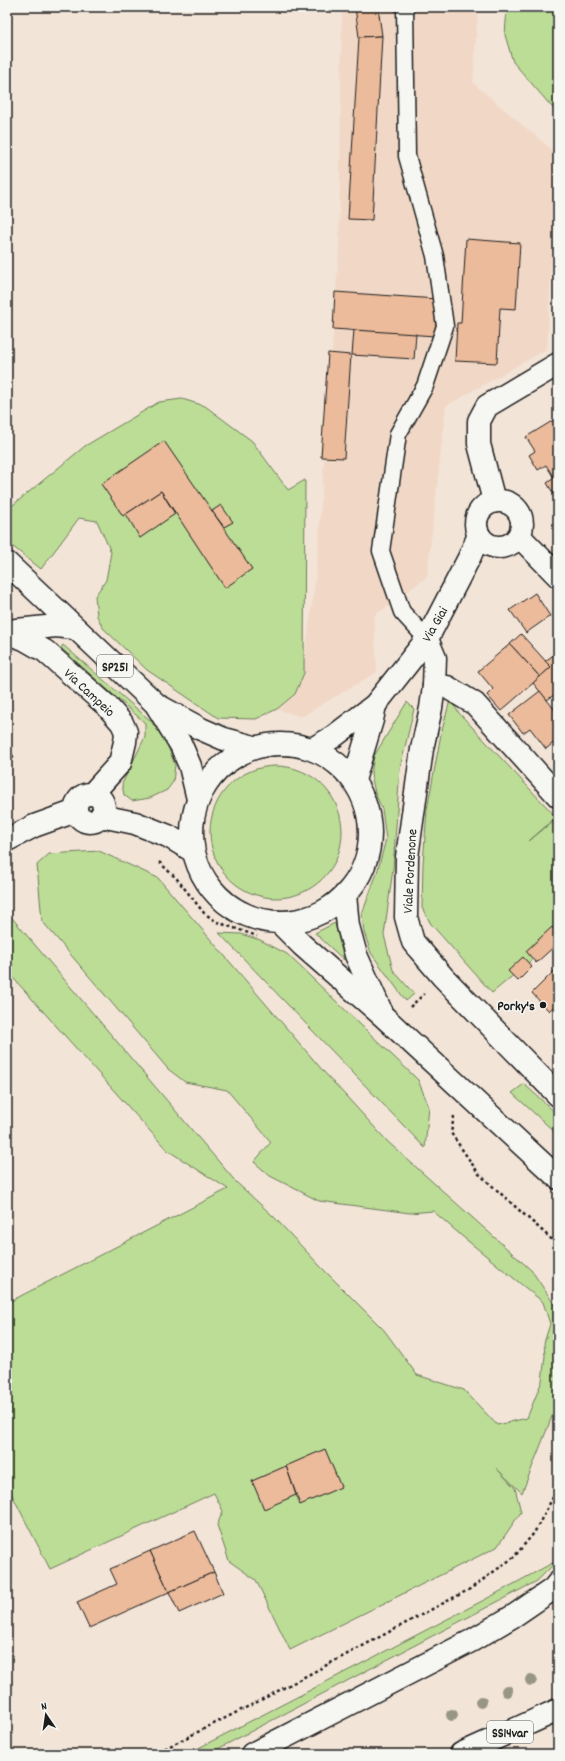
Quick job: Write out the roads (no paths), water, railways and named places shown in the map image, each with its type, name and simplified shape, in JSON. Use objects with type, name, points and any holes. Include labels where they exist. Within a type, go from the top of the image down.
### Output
[{"type":"main road","points":[[494,501],[479,444],[479,421],[487,406],[558,364]]},
{"type":"main road","points":[[494,501],[501,501],[515,507],[520,513],[522,521],[519,536],[513,542],[498,547],[484,541],[476,528],[478,515],[482,509],[494,501]]},
{"type":"main road","name":"Via Giai","points":[[312,749],[333,737],[375,705],[427,639],[469,558],[479,535]]},
{"type":"main road","points":[[519,536],[558,576]]},
{"type":"main road","name":"SP251","points":[[7,563],[157,705],[201,730],[218,737],[254,747]]},
{"type":"main road","points":[[13,631],[38,619],[41,609],[39,594]]},
{"type":"main road","points":[[13,631],[56,626],[74,628]]},
{"type":"main road","name":"Via Campeio","points":[[13,631],[45,651],[107,706],[122,723],[126,732],[120,763],[92,794]]},
{"type":"main road","name":"Viale Pordenone","points":[[427,639],[434,658],[434,686],[422,749],[407,857],[406,916],[413,942],[443,977],[558,1095]]},
{"type":"main road","points":[[434,686],[447,687],[475,704],[558,796]]},
{"type":"main road","name":"SP251","points":[[157,705],[181,745],[190,766],[198,800]]},
{"type":"main road","name":"Via Giai","points":[[354,780],[375,705]]},
{"type":"main road","points":[[287,743],[312,749],[334,760],[354,780],[366,806],[370,822],[370,839],[362,871],[345,895],[329,908],[314,915],[299,920],[279,922],[266,921],[250,916],[233,908],[222,900],[211,889],[201,874],[193,851],[192,824],[198,800],[206,784],[219,768],[236,755],[254,747],[271,744],[287,743]]},
{"type":"main road","points":[[92,794],[103,803],[103,812],[94,822],[85,821],[78,816],[76,811],[79,798],[92,794]]},
{"type":"main road","points":[[7,840],[34,826],[76,811]]},
{"type":"main road","points":[[101,816],[135,823],[168,836],[193,851]]},
{"type":"main road","points":[[345,895],[348,926],[356,955],[387,1019]]},
{"type":"main road","points":[[279,922],[302,945],[387,1019],[459,1088],[558,1178]]},
{"type":"main road","points":[[252,1754],[470,1641],[515,1615],[553,1589],[558,1583]]},
{"type":"main road","name":"SS14var","points":[[461,1754],[558,1710]]},
{"type":"lane","points":[[405,7],[407,156],[435,256],[446,326],[425,386],[398,434],[381,552],[402,612],[427,639]]},
{"type":"place","name":"Porky's","points":[[543,1005]]}]
